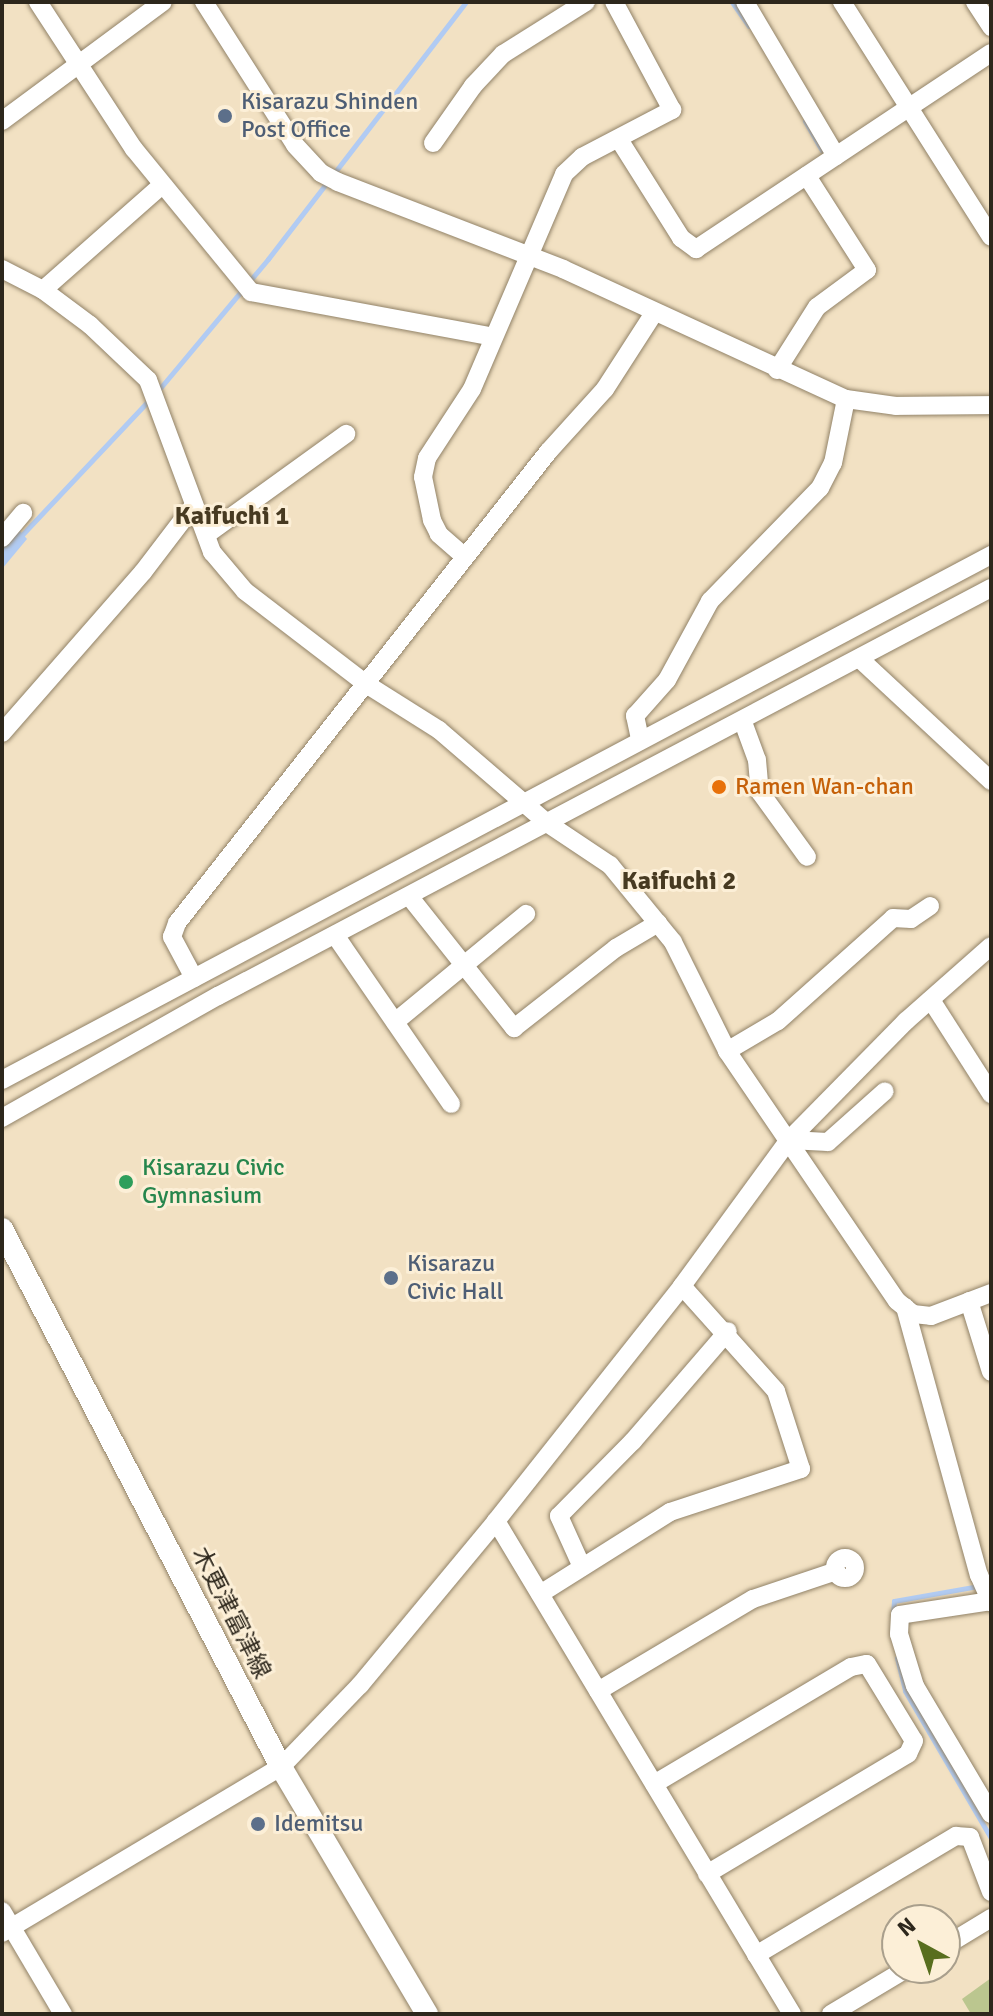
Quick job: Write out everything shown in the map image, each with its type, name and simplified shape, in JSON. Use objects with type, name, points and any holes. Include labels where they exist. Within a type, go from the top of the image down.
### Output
[{"type":"main road","name":"木更津富津線","points":[[2,1229],[281,1767],[427,2014]]},
{"type":"street","points":[[38,2],[77,66],[162,185],[244,286],[493,337]]},
{"type":"street","points":[[2,121],[163,2]]},
{"type":"street","points":[[204,2],[275,118],[321,173],[338,182],[526,256],[846,399],[896,406],[991,405]]},
{"type":"street","points":[[433,143],[473,86],[503,54],[586,2]]},
{"type":"street","points":[[465,557],[439,534],[423,477],[427,458],[472,389],[526,256],[564,174],[582,157],[620,141],[672,110],[614,2]]},
{"type":"street","points":[[745,2],[836,156]]},
{"type":"street","points":[[842,2],[991,237]]},
{"type":"street","points":[[975,2],[991,27]]},
{"type":"street","points":[[620,141],[681,238],[696,249],[991,53]]},
{"type":"street","points":[[777,370],[817,307],[867,270],[807,176]]},
{"type":"street","points":[[43,290],[162,185]]},
{"type":"street","points":[[2,269],[43,290],[90,325],[148,380],[206,535],[218,561],[245,591],[366,684],[439,730],[547,823],[610,865],[658,923],[727,1051],[905,1307],[979,1575],[991,1601],[900,1615],[899,1634],[915,1686],[991,1814]]},
{"type":"street","points":[[194,978],[172,937],[177,923],[465,557],[605,389],[654,313]]},
{"type":"street","points":[[640,739],[635,716],[667,680],[710,601],[820,488],[833,463],[846,399]]},
{"type":"street","points":[[206,535],[346,434]]},
{"type":"street","points":[[2,733],[143,572],[194,505]]},
{"type":"street","points":[[2,538],[23,513]]},
{"type":"street","points":[[2,1080],[521,801],[991,555]]},
{"type":"street","points":[[2,1118],[335,935],[861,660],[991,588]]},
{"type":"street","points":[[861,660],[988,773]]},
{"type":"street","points":[[743,722],[757,760],[760,792],[807,857]]},
{"type":"street","points":[[409,896],[514,1028],[616,948],[658,923]]},
{"type":"street","points":[[727,1051],[778,1021],[893,918],[911,919],[930,906]]},
{"type":"street","points":[[395,1022],[526,914]]},
{"type":"street","points":[[335,935],[451,1104]]},
{"type":"street","points":[[63,2014],[5,1923],[281,1767],[360,1685],[496,1521],[682,1286],[789,1140],[931,1000],[991,946]]},
{"type":"street","points":[[931,1000],[991,1094]]},
{"type":"street","points":[[789,1140],[828,1142],[885,1091]]},
{"type":"street","points":[[540,1594],[670,1512],[801,1469],[776,1391],[728,1331],[682,1286]]},
{"type":"street","points":[[905,1307],[931,1316],[991,1293]]},
{"type":"street","points":[[969,1301],[991,1372]]},
{"type":"street","points":[[582,1567],[559,1516],[633,1441],[728,1331]]},
{"type":"street","points":[[496,1521],[792,2014]]},
{"type":"street","points":[[598,1691],[753,1599],[836,1571]]},
{"type":"street","points":[[654,1784],[851,1667],[867,1664],[914,1741],[908,1754],[707,1874]]},
{"type":"street","points":[[756,1955],[956,1836],[970,1837],[991,1892]]},
{"type":"street","points":[[961,1936],[991,1918]]},
{"type":"street","points":[[831,2014],[881,1984]]},
{"type":"green space","points":[[991,1978],[991,2014],[971,2014],[962,1999]]},
{"type":"water","points":[[20,531],[27,539],[2,569],[2,546]]},
{"type":"waterway","points":[[156,393],[268,259],[466,2]]},
{"type":"waterway","points":[[732,2],[749,26]]},
{"type":"waterway","points":[[805,121],[822,151]]},
{"type":"waterway","points":[[19,538],[149,400]]},
{"type":"waterway","points":[[893,1613],[894,1601],[978,1586]]},
{"type":"waterway","points":[[897,1658],[905,1691],[991,1838]]},
{"type":"place","name":"Kisarazu Shinden Post Office","points":[[225,116]]},
{"type":"place","name":"Ramen Wan-chan","points":[[719,787]]},
{"type":"place","name":"Kisarazu Civic Gymnasium","points":[[126,1182]]},
{"type":"place","name":"Kisarazu Civic Hall","points":[[391,1278]]},
{"type":"place","name":"Idemitsu","points":[[258,1824]]},
{"type":"district","name":"Kaifuchi 1","points":[[232,517]]},
{"type":"district","name":"Kaifuchi 2","points":[[679,882]]}]
